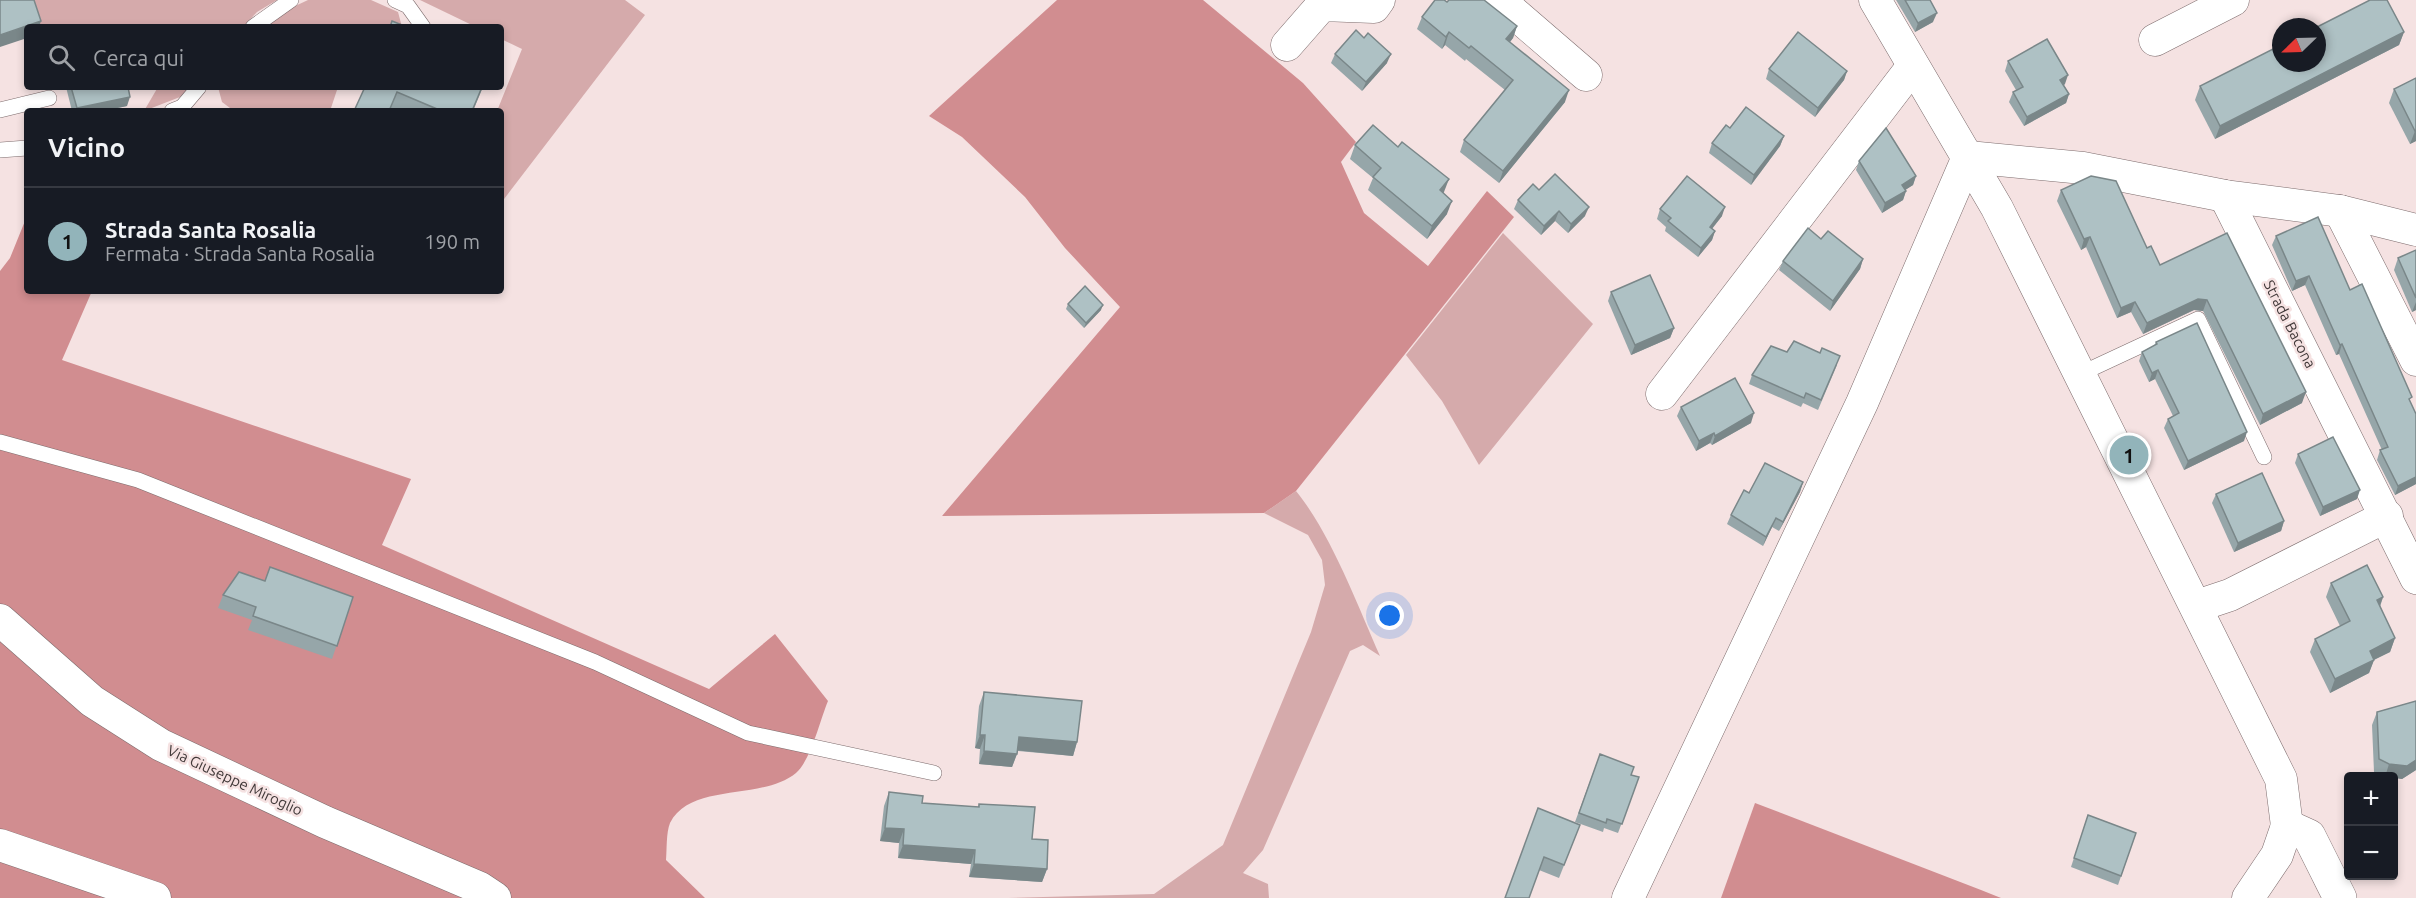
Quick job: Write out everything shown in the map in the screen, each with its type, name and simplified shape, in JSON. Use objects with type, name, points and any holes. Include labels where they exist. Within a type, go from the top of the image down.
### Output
[{"type":"street","points":[[1287,45],[1322,5],[1374,7],[1379,0]]},
{"type":"street","points":[[1499,0],[1586,75]]},
{"type":"street","points":[[1875,0],[1997,208],[2197,606],[2281,779],[2287,826],[2277,855],[2248,898]]},
{"type":"street","points":[[2155,40],[2234,0]]},
{"type":"street","points":[[1662,394],[1913,66]]},
{"type":"street","points":[[1968,157],[2083,168],[2225,196],[2340,211],[2416,230]]},
{"type":"street","points":[[1628,898],[1862,403],[1968,157]]},
{"type":"street","name":"Strada Bacona","points":[[2225,196],[2416,578]]},
{"type":"street","points":[[2340,211],[2416,360]]},
{"type":"street","points":[[2197,606],[2230,595],[2387,516]]},
{"type":"street","name":"Via Giuseppe Miroglio","points":[[0,620],[92,701],[161,745],[314,817],[480,888],[495,898]]},
{"type":"street","points":[[2287,826],[2309,836],[2340,898]]},
{"type":"street","points":[[0,845],[155,898]]},
{"type":"lane","points":[[258,24],[291,0]]},
{"type":"lane","points":[[394,0],[408,6],[421,24]]},
{"type":"lane","points":[[180,108],[196,90]]},
{"type":"lane","points":[[0,110],[49,98]]},
{"type":"lane","points":[[0,150],[24,148]]},
{"type":"lane","points":[[2080,374],[2198,319],[2265,457]]},
{"type":"lane","points":[[0,442],[138,480],[595,662],[748,733],[934,773]]},
{"type":"shaded area","points":[[30,0],[277,0],[257,12],[246,24],[39,24]]},
{"type":"shaded area","points":[[308,0],[371,0],[398,12],[401,24],[270,24],[291,8]]},
{"type":"shaded area","points":[[420,0],[625,0],[645,15],[504,199],[504,108],[498,108],[522,49],[504,40],[504,24],[470,24]]},
{"type":"shaded area","points":[[1057,0],[1203,0],[1303,83],[1356,142],[1341,162],[1364,213],[1428,266],[1487,191],[1514,217],[1296,491],[1264,513],[942,516],[1120,307],[1065,248],[1025,197],[962,137],[929,116]]},
{"type":"shaded area","points":[[156,90],[188,90],[180,97],[152,108],[146,108]]},
{"type":"shaded area","points":[[219,90],[337,90],[331,108],[230,108],[222,102]]},
{"type":"shaded area","points":[[24,223],[24,294],[91,294],[62,360],[411,479],[382,545],[709,689],[775,634],[828,701],[811,750],[796,773],[782,782],[765,787],[694,802],[680,810],[670,823],[666,860],[705,898],[0,898],[0,271],[10,258]]},
{"type":"shaded area","points":[[1503,233],[1593,324],[1479,465],[1442,401],[1406,355]]},
{"type":"shaded area","points":[[1296,491],[1309,508],[1332,548],[1380,656],[1363,645],[1350,651],[1263,850],[1243,873],[1268,884],[1269,898],[1008,898],[1154,894],[1223,845],[1311,632],[1325,585],[1322,560],[1308,535],[1264,513]]},
{"type":"shaded area","points":[[1755,803],[1981,890],[2001,898],[1721,898]]},
{"type":"building","points":[[0,0],[34,0],[41,21],[24,24],[24,27],[0,35]]},
{"type":"building","points":[[1435,0],[1447,2],[1449,0],[1484,0],[1517,26],[1506,39],[1569,90],[1503,171],[1464,140],[1513,80],[1471,46],[1469,48],[1449,32],[1446,37],[1422,17]]},
{"type":"building","points":[[1905,0],[1930,0],[1937,13],[1918,23]]},
{"type":"building","points":[[2370,0],[2387,0],[2404,32],[2326,72],[2326,22]]},
{"type":"building","points":[[1356,30],[1364,38],[1368,33],[1391,54],[1366,82],[1335,54]]},
{"type":"building","points":[[1798,32],[1847,71],[1818,108],[1769,69]]},
{"type":"building","points":[[2047,39],[2068,75],[2060,80],[2069,94],[2027,117],[2013,92],[2023,87],[2008,61]]},
{"type":"building","points":[[2272,50],[2272,72],[2326,72],[2220,126],[2200,86]]},
{"type":"building","points":[[2416,78],[2416,130],[2415,131],[2394,89]]},
{"type":"building","points":[[72,90],[129,90],[130,97],[77,108]]},
{"type":"building","points":[[364,90],[481,90],[473,108],[435,108],[397,92],[390,108],[355,108]]},
{"type":"building","points":[[1746,107],[1784,136],[1754,175],[1712,143],[1726,125],[1730,128]]},
{"type":"building","points":[[1373,125],[1398,147],[1402,142],[1449,179],[1440,190],[1452,201],[1432,226],[1373,177],[1381,168],[1355,145]]},
{"type":"building","points":[[1886,128],[1916,176],[1902,185],[1906,191],[1885,203],[1859,161]]},
{"type":"building","points":[[1555,174],[1589,207],[1571,224],[1559,211],[1544,226],[1518,200],[1533,184],[1539,190]]},
{"type":"building","points":[[1687,176],[1725,207],[1710,227],[1715,231],[1701,248],[1668,221],[1671,218],[1660,209]]},
{"type":"building","points":[[2091,176],[2116,181],[2147,248],[2151,246],[2160,265],[2227,233],[2306,392],[2263,414],[2207,300],[2198,299],[2147,323],[2135,302],[2121,308],[2090,237],[2084,239],[2061,190]]},
{"type":"building","points":[[2318,217],[2350,290],[2362,284],[2412,397],[2409,399],[2416,414],[2416,477],[2398,486],[2380,450],[2388,447],[2309,276],[2296,281],[2276,236]]},
{"type":"building","points":[[1808,228],[1821,239],[1828,231],[1863,259],[1833,301],[1783,261]]},
{"type":"building","points":[[2416,250],[2416,298],[2398,258]]},
{"type":"building","points":[[1650,275],[1674,328],[1635,345],[1611,292]]},
{"type":"building","points":[[1085,286],[1103,305],[1086,323],[1068,304]]},
{"type":"building","points":[[2197,323],[2247,432],[2188,461],[2168,419],[2179,413],[2158,370],[2152,373],[2142,352],[2157,344],[2156,342]]},
{"type":"building","points":[[1794,341],[1820,353],[1822,348],[1840,356],[1821,400],[1806,393],[1804,398],[1752,375],[1771,346],[1787,352]]},
{"type":"building","points":[[1735,378],[1754,413],[1715,436],[1714,433],[1699,441],[1681,407]]},
{"type":"building","points":[[2333,437],[2360,490],[2323,507],[2298,454]]},
{"type":"building","points":[[1765,463],[1803,482],[1783,522],[1776,518],[1766,537],[1731,515],[1744,490],[1749,493]]},
{"type":"building","points":[[2262,473],[2284,521],[2238,543],[2216,494]]},
{"type":"building","points":[[2367,565],[2383,597],[2377,600],[2395,638],[2370,651],[2374,660],[2335,679],[2315,639],[2350,621],[2331,583]]},
{"type":"building","points":[[270,567],[353,597],[337,646],[253,616],[256,607],[223,595],[239,572],[265,581]]},
{"type":"building","points":[[984,692],[1082,701],[1077,742],[1019,737],[1017,754],[984,751],[985,735],[980,735]]},
{"type":"building","points":[[2416,701],[2416,760],[2407,766],[2389,764],[2379,759],[2377,712]]},
{"type":"building","points":[[1600,754],[1634,767],[1631,775],[1639,777],[1622,824],[1607,819],[1606,823],[1579,813]]},
{"type":"building","points":[[889,792],[923,796],[922,803],[979,807],[979,804],[1035,807],[1032,839],[1048,840],[1047,869],[974,864],[975,850],[903,845],[904,829],[885,828]]},
{"type":"building","points":[[1538,808],[1580,825],[1564,865],[1544,857],[1529,898],[1505,898]]},
{"type":"building","points":[[2088,815],[2136,833],[2121,876],[2074,858]]},
{"type":"place","name":"Strada Santa Rosalia","points":[[2129,455]]}]
